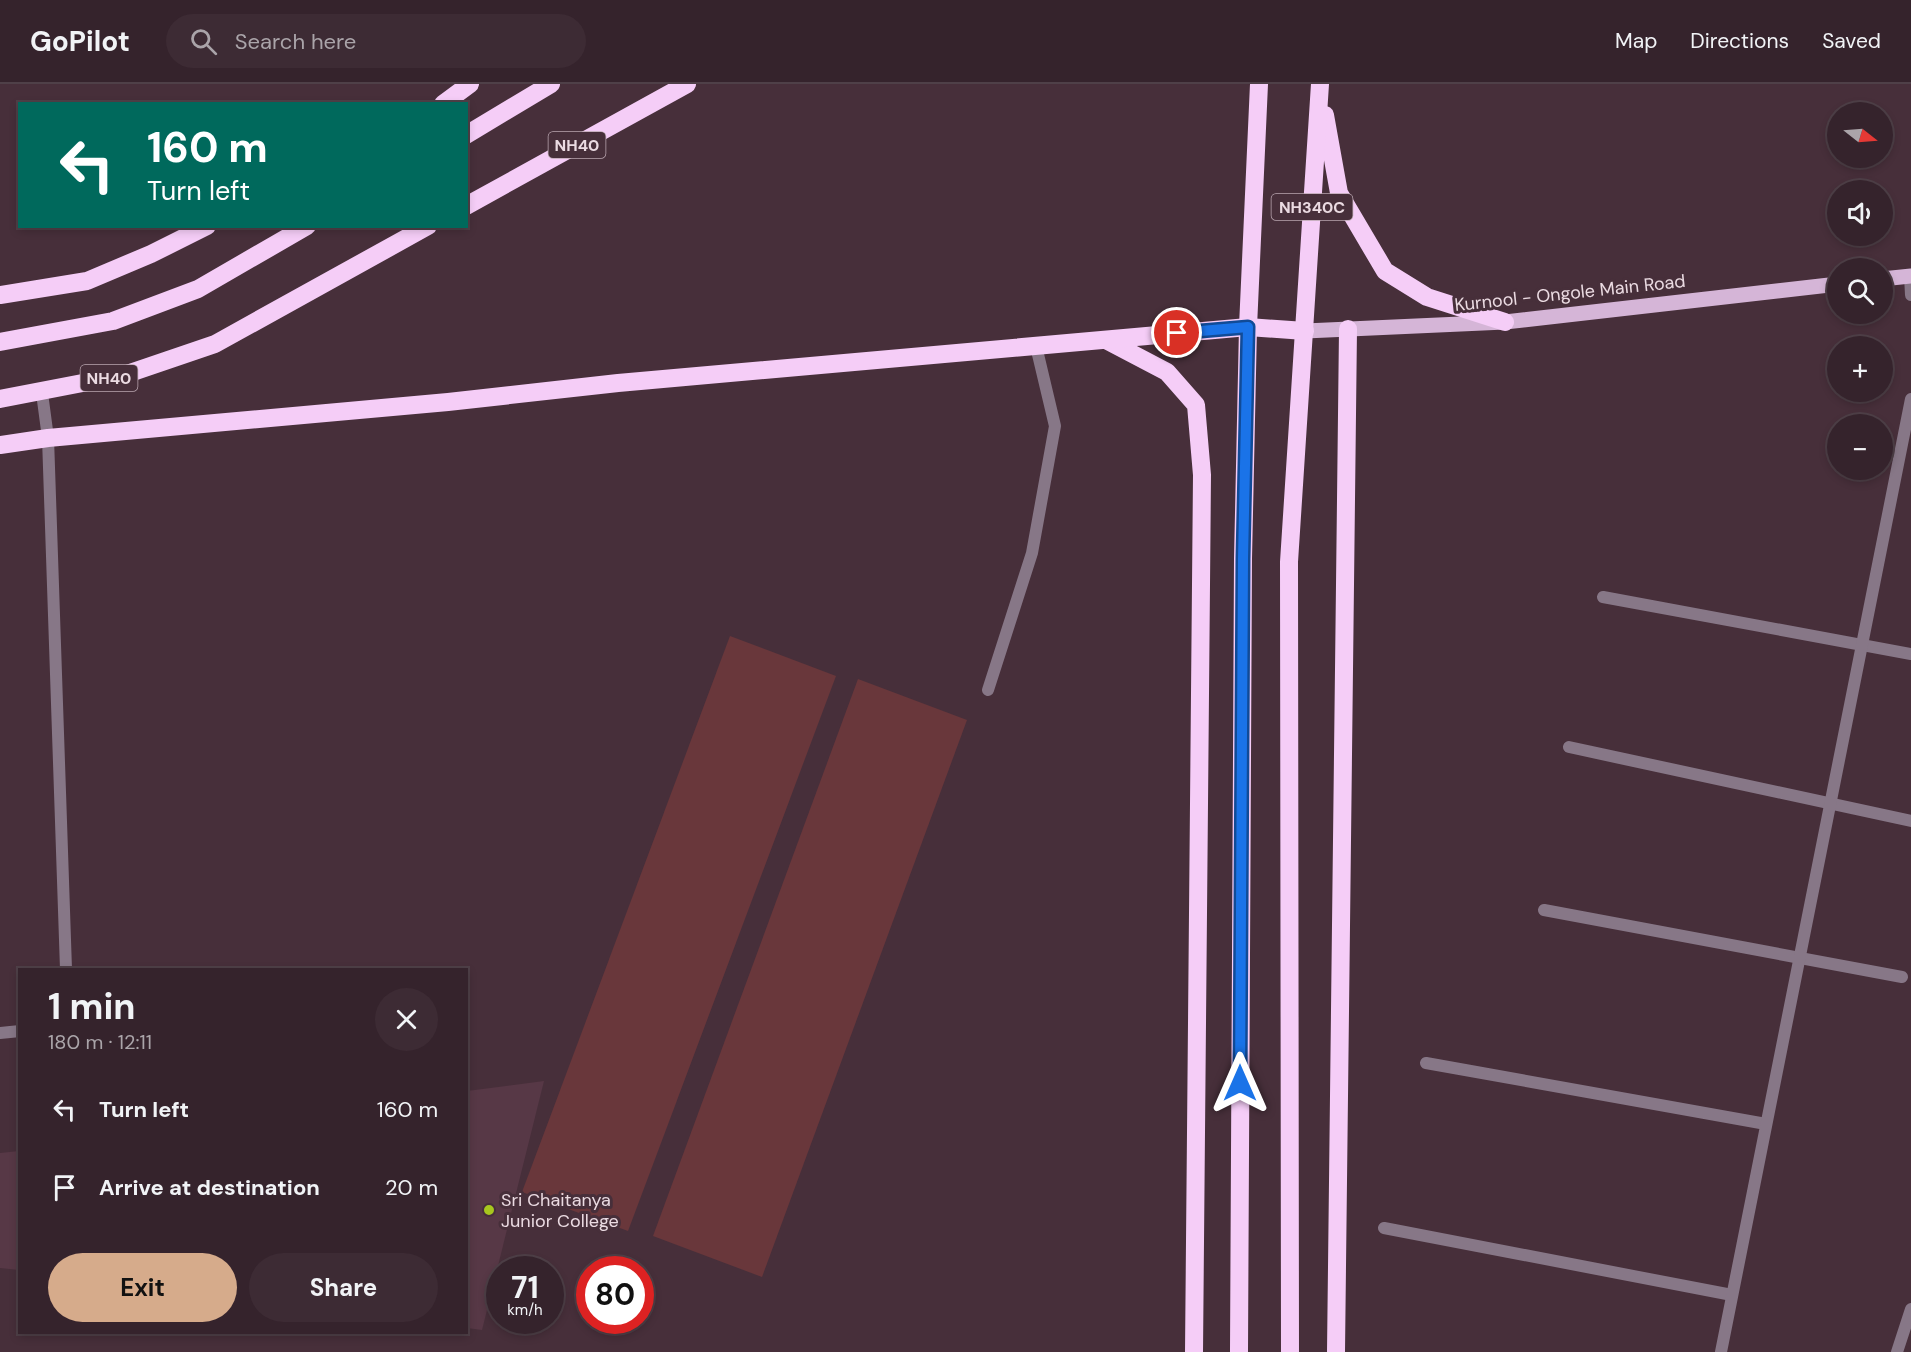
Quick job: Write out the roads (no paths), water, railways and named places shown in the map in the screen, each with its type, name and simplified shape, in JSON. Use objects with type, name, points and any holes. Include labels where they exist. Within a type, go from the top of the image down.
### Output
[{"type":"highway","points":[[446,102],[470,84]]},
{"type":"highway","points":[[468,134],[551,84]]},
{"type":"highway","name":"NH40","points":[[468,205],[687,84]]},
{"type":"highway","name":"NH340C","points":[[1239,1352],[1243,570],[1248,327],[1259,84]]},
{"type":"highway","points":[[1320,85],[1339,193],[1385,271],[1426,297],[1505,322]]},
{"type":"highway","name":"NH340C","points":[[1290,1352],[1289,562],[1320,85]]},
{"type":"highway","points":[[0,295],[87,281],[152,254],[203,228]]},
{"type":"highway","points":[[0,342],[113,321],[198,289],[304,228]]},
{"type":"highway","name":"NH40","points":[[0,399],[42,393],[124,375],[214,345],[424,228]]},
{"type":"highway","points":[[0,445],[48,438],[448,402],[618,383],[1106,339],[1248,327],[1305,331]]},
{"type":"highway","points":[[1336,1352],[1348,329]]},
{"type":"highway","points":[[1106,339],[1167,372],[1196,405],[1202,487],[1194,1352]]},
{"type":"main road","points":[[1893,278],[1910,276]]},
{"type":"main road","name":"Kurnool - Ongole Main Road","points":[[1305,331],[1505,322],[1827,285]]},
{"type":"street","points":[[1910,276],[1911,295]]},
{"type":"street","points":[[988,690],[1032,553],[1054,426],[1036,346]]},
{"type":"street","points":[[42,393],[48,438],[66,968]]},
{"type":"street","points":[[1721,1352],[1911,399]]},
{"type":"street","points":[[1603,597],[1911,654]]},
{"type":"street","points":[[1569,747],[1911,821]]},
{"type":"street","points":[[1544,910],[1902,977]]},
{"type":"street","points":[[0,1033],[18,1031]]},
{"type":"street","points":[[1426,1063],[1766,1124]]},
{"type":"street","points":[[1384,1228],[1732,1295]]},
{"type":"street","points":[[1897,1352],[1911,1309]]},
{"type":"place","name":"Sri Chaitanya Junior College","points":[[489,1210]]}]
